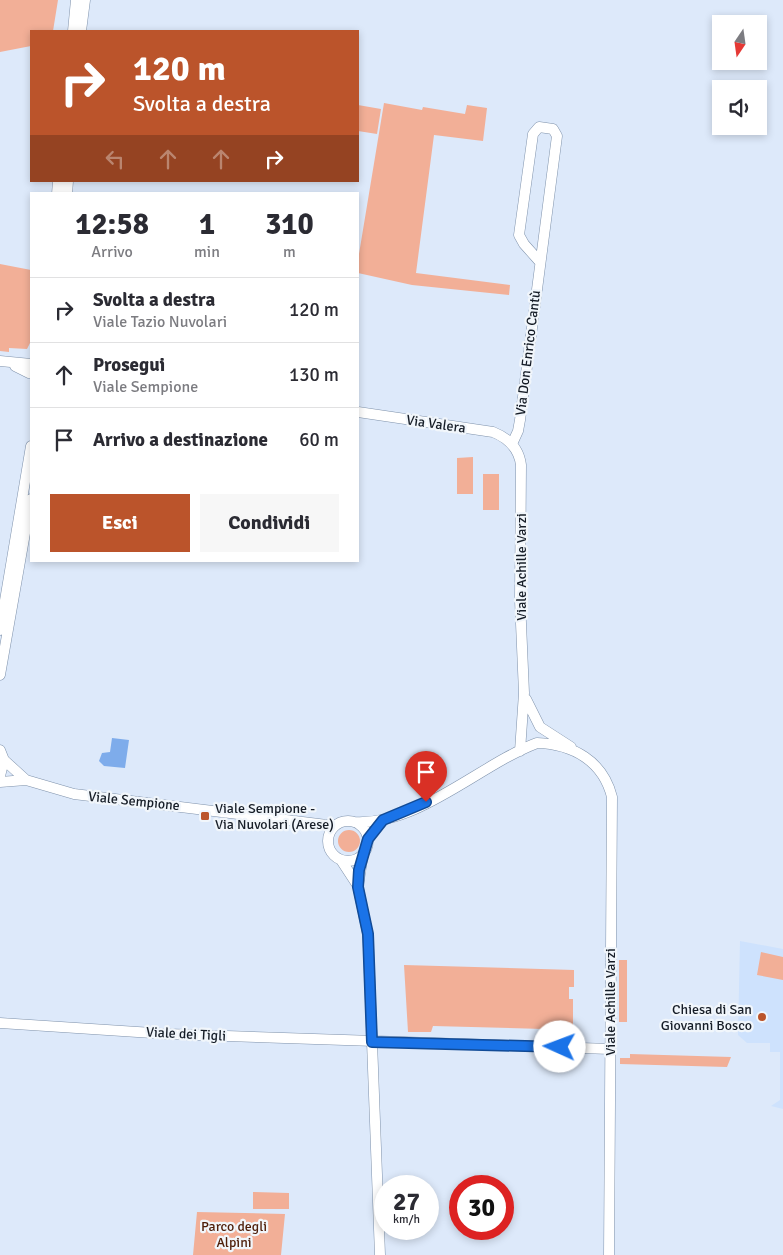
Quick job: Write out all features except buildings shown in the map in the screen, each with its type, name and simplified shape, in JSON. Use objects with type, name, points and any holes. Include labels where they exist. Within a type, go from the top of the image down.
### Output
[{"type":"street","points":[[73,30],[76,0]]},
{"type":"street","points":[[81,30],[85,0]]},
{"type":"street","name":"Via Don Enrico Cantù","points":[[512,444],[519,429],[557,136],[553,129],[539,127],[533,134],[519,235],[521,240]]},
{"type":"street","points":[[521,240],[531,245],[543,240]]},
{"type":"street","points":[[521,240],[540,262]]},
{"type":"street","points":[[3,362],[30,370]]},
{"type":"street","name":"Via Valera","points":[[359,412],[487,431],[500,435],[512,444]]},
{"type":"street","name":"Viale Achille Varzi","points":[[512,444],[519,455],[521,465],[520,593],[524,693],[520,750]]},
{"type":"street","points":[[0,630],[30,452]]},
{"type":"street","points":[[0,675],[30,505]]},
{"type":"street","name":"Viale Achille Varzi","points":[[524,693],[530,710],[540,727],[587,757],[603,772],[612,796],[609,1255]]},
{"type":"street","points":[[380,1255],[368,934],[358,887],[341,860],[332,852],[328,841],[335,826],[344,822],[383,820],[426,802],[520,750],[537,743],[540,727]]},
{"type":"street","name":"Viale Achille Varzi","points":[[537,743],[550,744],[587,757]]},
{"type":"street","points":[[0,750],[4,760],[0,776]]},
{"type":"street","name":"Viale Sempione","points":[[4,760],[26,780]]},
{"type":"street","name":"Viale Sempione","points":[[0,782],[26,780],[74,794],[248,814],[304,824],[335,826]]},
{"type":"street","points":[[358,887],[363,854],[368,839],[383,820]]},
{"type":"street","points":[[354,822],[364,828],[368,839]]},
{"type":"street","name":"Viale Sempione","points":[[304,824],[328,841]]},
{"type":"street","points":[[341,860],[353,860],[363,854]]},
{"type":"street","name":"Viale dei Tigli","points":[[0,1023],[168,1034],[610,1049]]},
{"type":"shaded area","points":[[740,941],[783,949],[783,1109],[771,1106],[780,1100],[780,1052],[770,1052],[770,1043],[747,1043],[738,1035]]},
{"type":"green space","points":[[0,0],[58,0],[53,30],[30,30],[30,46],[0,52]]},
{"type":"green space","points":[[384,103],[422,110],[423,107],[465,114],[467,105],[487,108],[483,141],[434,135],[416,273],[510,285],[509,295],[412,285],[359,273],[359,254]]},
{"type":"green space","points":[[359,105],[381,109],[377,134],[359,131]]},
{"type":"green space","points":[[0,264],[30,270],[30,343],[27,349],[9,348],[9,352],[0,351]]},
{"type":"green space","points":[[473,457],[473,494],[457,494],[457,458]]},
{"type":"green space","points":[[483,474],[499,474],[499,510],[483,510]]},
{"type":"green space","points":[[349,830],[357,833],[360,841],[357,849],[349,852],[341,849],[338,841],[341,833]]},
{"type":"green space","points":[[761,952],[783,957],[783,980],[757,975]]},
{"type":"green space","points":[[619,960],[627,960],[627,1022],[619,1022]]},
{"type":"green space","points":[[404,965],[574,970],[574,987],[569,987],[569,999],[573,999],[573,1034],[570,1038],[546,1036],[544,1029],[433,1026],[431,1032],[408,1032]]},
{"type":"green space","points":[[630,1054],[731,1057],[727,1067],[620,1064],[620,1058],[630,1058]]},
{"type":"green space","points":[[253,1192],[289,1193],[289,1209],[253,1209]]},
{"type":"green space","name":"Parco degli Alpini","points":[[197,1212],[285,1214],[281,1255],[193,1255]]},
{"type":"water","points":[[112,738],[129,740],[125,768],[104,766],[99,761],[102,753],[110,752]]},
{"type":"place","name":"Viale Sempione - Via Nuvolari (Arese)","points":[[205,816]]},
{"type":"place","name":"Chiesa di San Giovanni Bosco","points":[[762,1017]]},
{"type":"route","points":[[426,802],[383,820],[377,826],[368,839],[359,870],[358,887],[368,934],[372,1042],[560,1047]]}]
